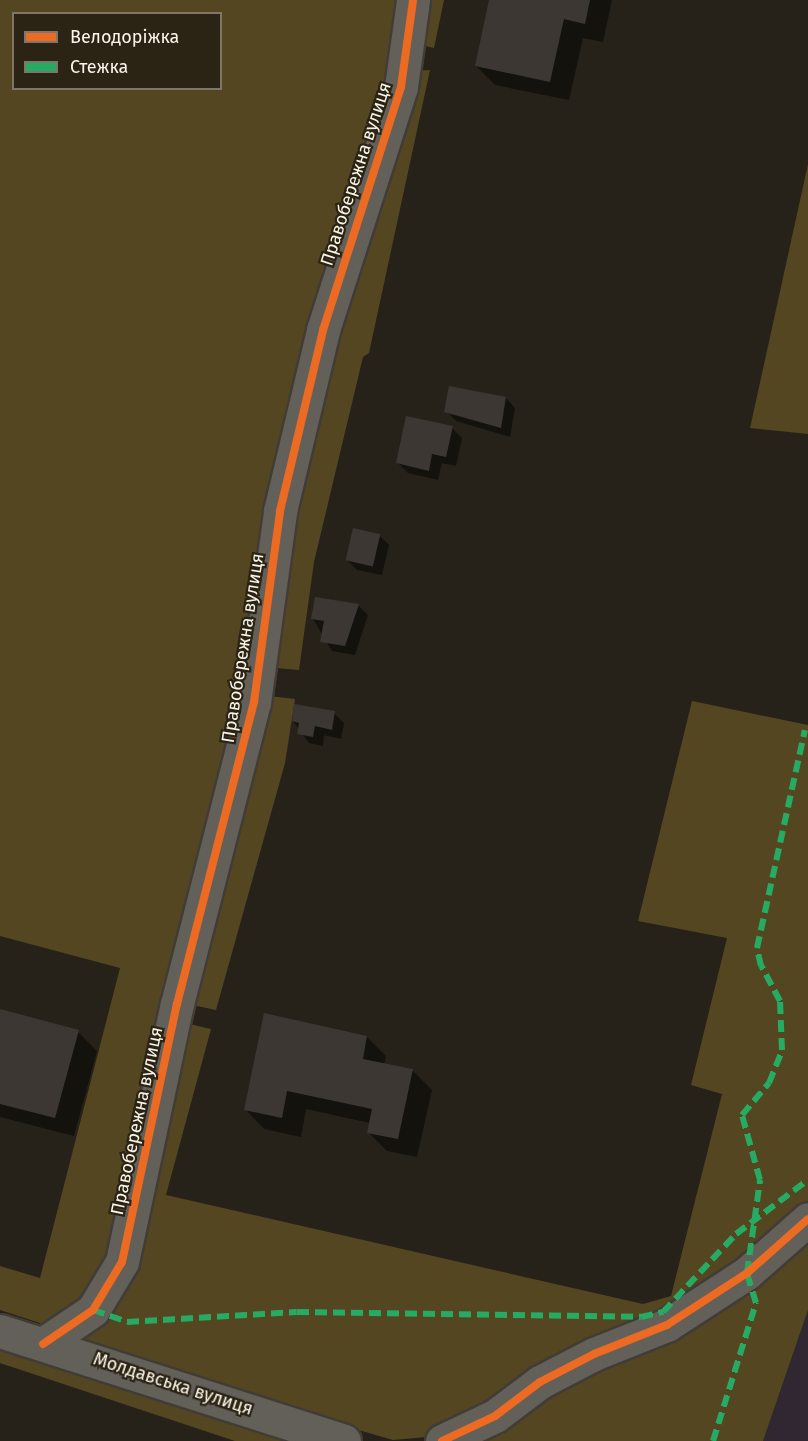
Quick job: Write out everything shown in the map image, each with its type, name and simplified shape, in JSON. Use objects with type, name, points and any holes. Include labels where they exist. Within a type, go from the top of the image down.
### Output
[{"type":"street","name":"Правобережна вулиця","points":[[43,1344],[93,1310],[122,1262],[177,1004],[254,702],[280,511],[323,330],[401,87],[413,0]]},
{"type":"street","points":[[442,1441],[495,1416],[540,1382],[594,1354],[668,1325],[747,1273],[808,1219]]},
{"type":"street","name":"Молдавська вулиця","points":[[0,1331],[344,1441]]},
{"type":"shaded area","points":[[0,0],[403,0],[397,51],[102,1282],[77,1309],[46,1325],[0,1310],[0,1266],[40,1278],[120,968],[0,936]]},
{"type":"shaded area","points":[[421,0],[444,0],[434,48],[416,44]]},
{"type":"shaded area","points":[[430,70],[369,353],[363,357],[314,562],[299,670],[264,667],[292,499],[410,71]]},
{"type":"shaded area","points":[[808,164],[808,434],[750,428]]},
{"type":"shaded area","points":[[260,695],[295,699],[285,763],[216,1010],[188,1004]]},
{"type":"shaded area","points":[[692,701],[808,725],[808,1209],[731,1275],[438,1436],[393,1440],[272,1405],[77,1336],[96,1322],[185,1023],[211,1029],[166,1195],[643,1304],[671,1296],[722,1094],[691,1085],[727,938],[638,921]]},
{"type":"shaded area","points":[[808,1231],[808,1310],[763,1441],[476,1441]]},
{"type":"shaded area","points":[[808,1310],[808,1441],[763,1441]]},
{"type":"shaded area","points":[[0,1348],[293,1441],[235,1441],[0,1363]]},
{"type":"building","points":[[489,0],[590,0],[585,24],[564,19],[550,82],[475,66]]},
{"type":"building","points":[[449,386],[506,397],[501,428],[444,412]]},
{"type":"building","points":[[406,416],[453,426],[446,457],[432,454],[429,471],[396,463]]},
{"type":"building","points":[[353,528],[380,534],[373,566],[346,560]]},
{"type":"building","points":[[315,597],[359,604],[345,646],[320,642],[324,621],[311,619]]},
{"type":"building","points":[[294,704],[335,711],[332,730],[315,726],[313,737],[297,734],[299,723],[292,721]]},
{"type":"building","points":[[0,1009],[79,1030],[55,1118],[0,1104]]},
{"type":"building","points":[[264,1013],[367,1036],[363,1059],[413,1069],[398,1139],[367,1133],[372,1109],[287,1091],[282,1118],[244,1110]]},
{"type":"marked path","points":[[713,1441],[756,1303],[747,1273],[760,1180],[742,1115],[769,1083],[782,1050],[780,1001],[761,966],[757,948],[805,730]]},
{"type":"marked path","points":[[93,1310],[127,1322],[297,1312],[641,1317],[663,1312],[736,1234],[808,1180]]},
{"type":"cycle path","points":[[43,1344],[93,1310],[122,1262],[177,1004],[254,702],[280,511],[323,330],[401,87],[413,0]]},
{"type":"cycle path","points":[[442,1441],[495,1416],[540,1382],[594,1354],[667,1325],[747,1273],[808,1219]]}]
